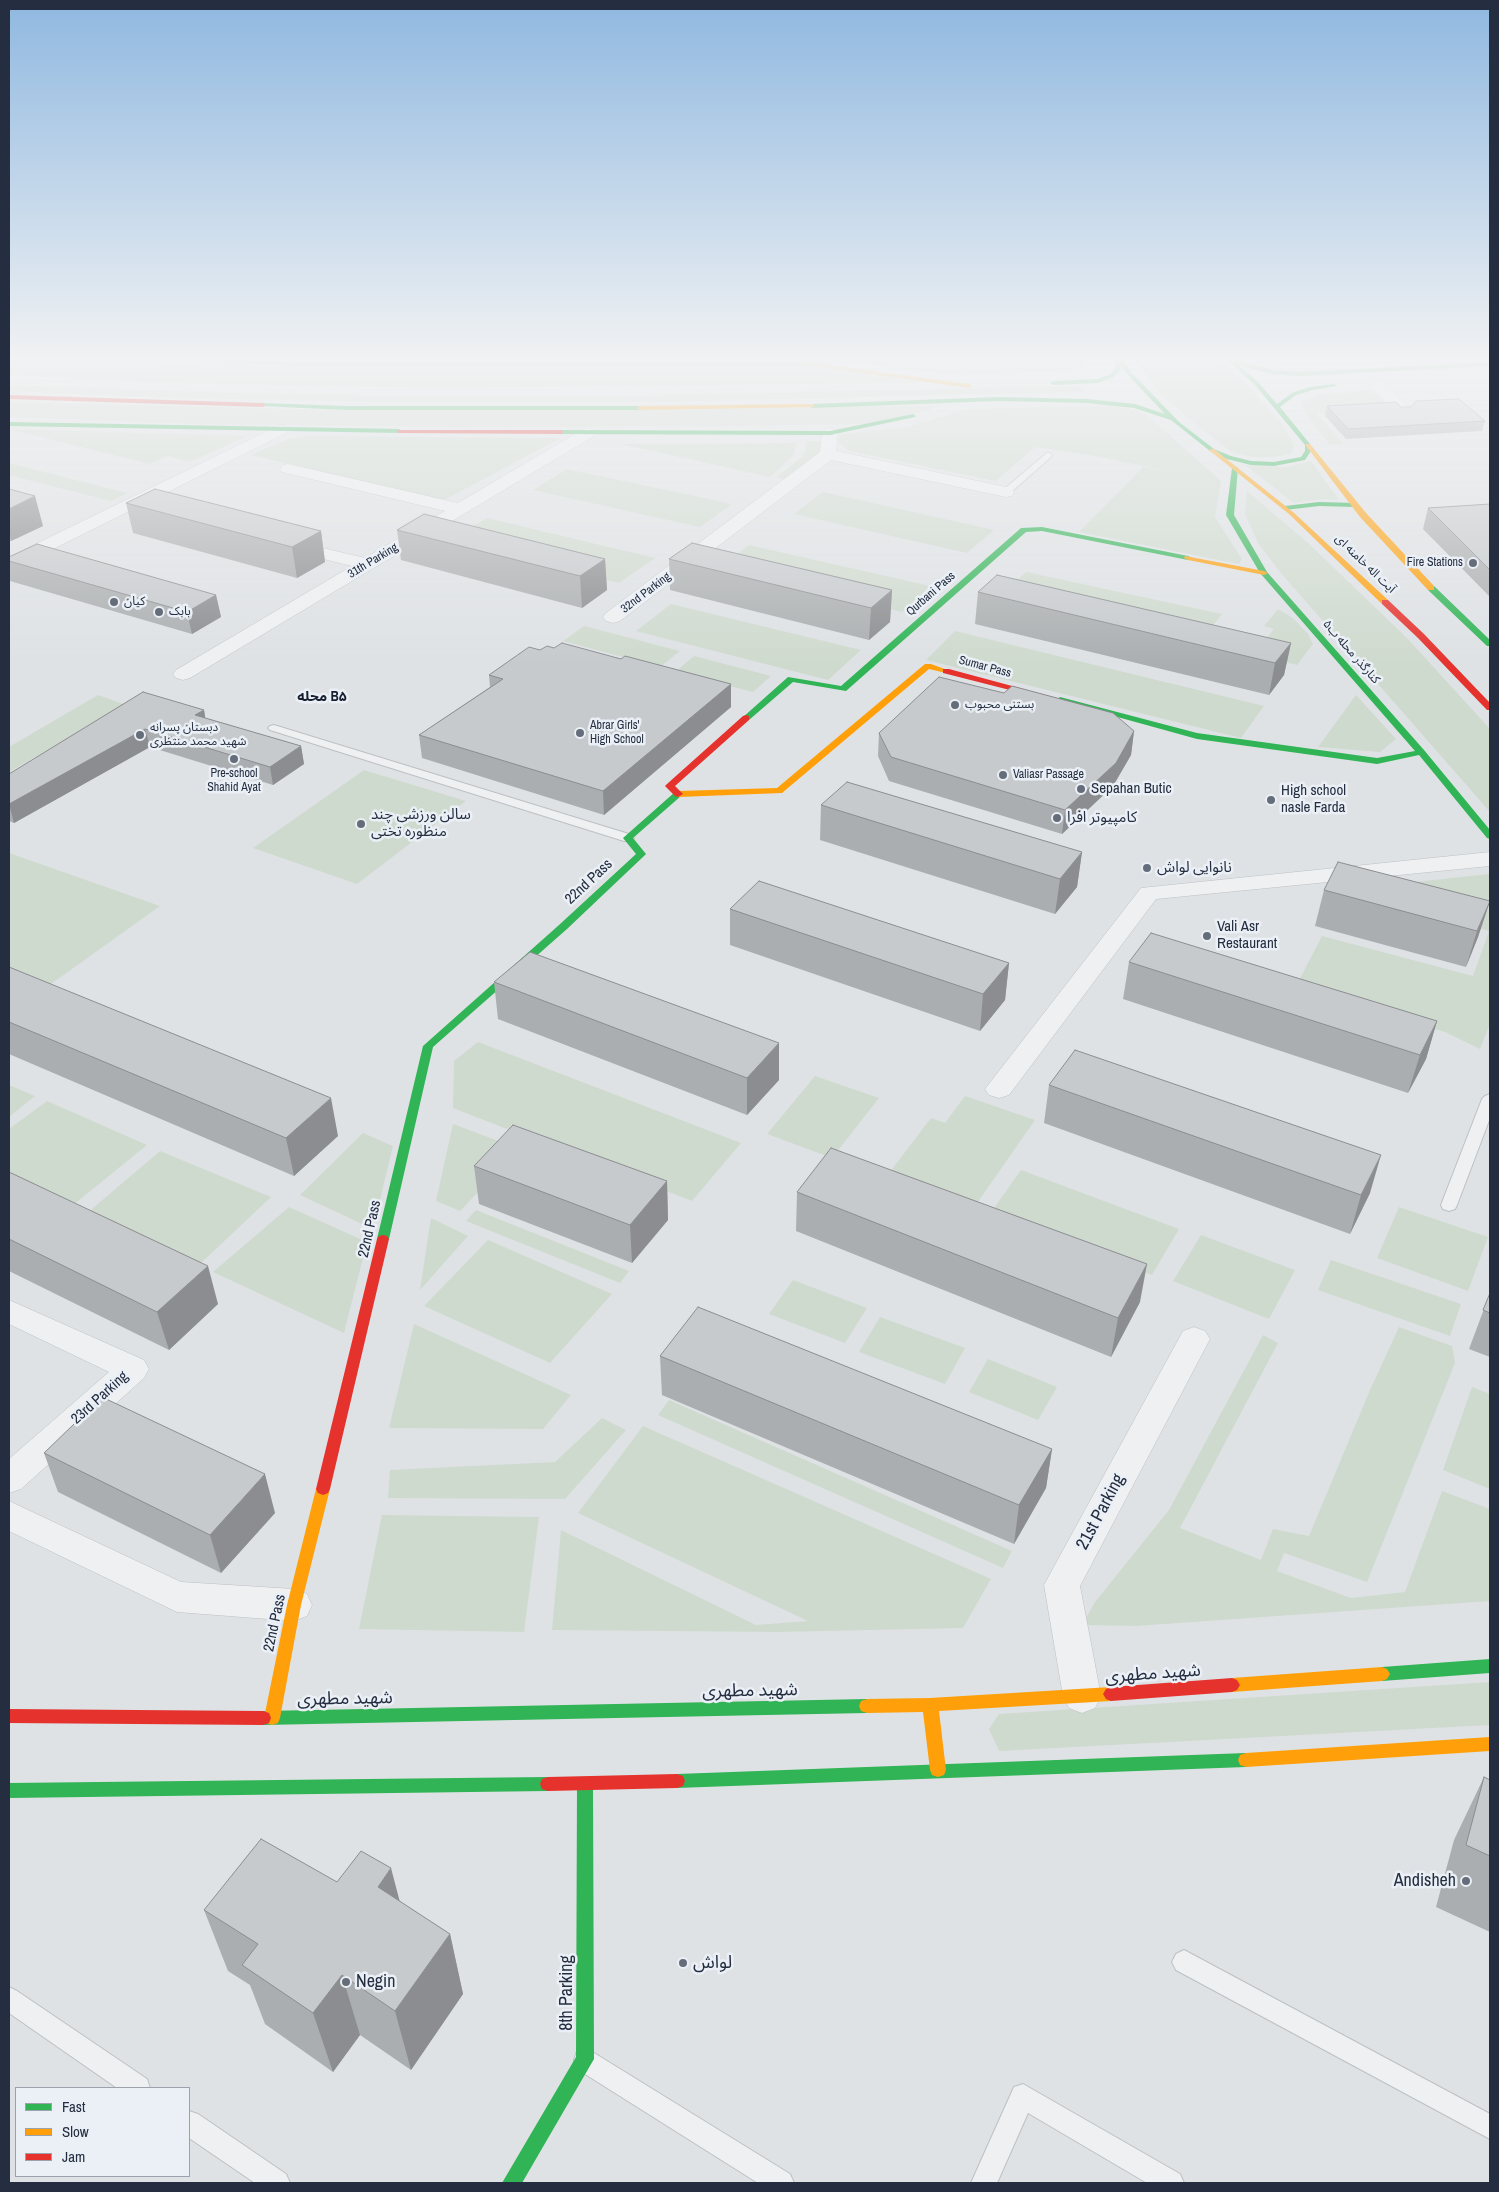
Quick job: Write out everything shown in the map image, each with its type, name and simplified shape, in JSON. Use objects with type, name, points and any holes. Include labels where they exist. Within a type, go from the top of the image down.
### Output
[{"type":"street","points":[[9,564],[217,461]]},
{"type":"street","name":"31th Parking","points":[[183,674],[540,461]]},
{"type":"street","name":"32nd Parking","points":[[614,617],[818,461]]},
{"type":"street","points":[[862,461],[1006,492]]},
{"type":"street","name":"آیت اله خامنه ای","points":[[1226,461],[1285,508],[1421,636],[1490,708]]},
{"type":"street","points":[[1247,461],[1274,464],[1295,461]]},
{"type":"street","name":"آیت اله خامنه ای","points":[[1321,461],[1355,505],[1419,576],[1490,644]]},
{"type":"street","name":"کنارگذر محله ب۵","points":[[1235,468],[1230,515],[1264,573],[1421,752],[1490,836]]},
{"type":"street","points":[[288,469],[460,509]]},
{"type":"street","points":[[1285,508],[1319,504],[1355,505]]},
{"type":"street","name":"Qurbani Pass","points":[[678,794],[670,786],[791,679],[843,689],[1024,530],[1042,529],[1264,573]]},
{"type":"street","points":[[273,540],[367,564]]},
{"type":"street","points":[[1458,613],[1482,619]]},
{"type":"street","name":"Sumar Pass","points":[[678,794],[779,792],[928,666],[1197,736],[1377,761],[1421,752]]},
{"type":"street","points":[[628,838],[678,794]]},
{"type":"street","name":"22nd Pass","points":[[272,1718],[294,1605],[333,1449],[428,1046],[563,927],[641,854],[628,838]]},
{"type":"street","points":[[999,1089],[1149,893],[1490,859]]},
{"type":"street","name":"23rd Parking","points":[[9,1311],[133,1369],[9,1479]]},
{"type":"street","name":"21st Parking","points":[[1082,1696],[1062,1585],[1194,1339]]},
{"type":"street","points":[[9,1515],[176,1597],[294,1605]]},
{"type":"street","name":"شهید مطهری","points":[[9,1716],[272,1718],[930,1705],[1082,1696],[1490,1666]]},
{"type":"street","points":[[930,1705],[938,1770]]},
{"type":"street","points":[[9,1791],[585,1784],[938,1770],[1212,1762],[1490,1744]]},
{"type":"street","name":"8th Parking","points":[[584,2059],[585,1784]]},
{"type":"street","points":[[511,2183],[584,2059]]},
{"type":"lane","points":[[1006,492],[1041,461]]},
{"type":"lane","points":[[274,728],[628,838]]},
{"type":"lane","points":[[1449,1205],[1490,1099]]},
{"type":"lane","points":[[1184,1962],[1490,2127]]},
{"type":"lane","points":[[9,1999],[137,2087]]},
{"type":"lane","points":[[584,2059],[781,2183]]},
{"type":"lane","points":[[984,2183],[1023,2096],[1171,2183]]},
{"type":"lane","points":[[190,2124],[277,2183]]},
{"type":"shaded area","points":[[138,461],[155,461],[149,464]]},
{"type":"shaded area","points":[[277,461],[517,461],[442,501]]},
{"type":"shaded area","points":[[699,461],[787,461],[770,477]]},
{"type":"shaded area","points":[[797,461],[812,461],[790,481],[777,477]]},
{"type":"shaded area","points":[[899,461],[1019,461],[996,481]]},
{"type":"shaded area","points":[[1120,461],[1199,461],[1221,481],[1215,517],[1242,559],[1239,564],[1079,532],[1143,467],[1169,471]]},
{"type":"shaded area","points":[[1311,461],[1339,500],[1321,499],[1294,503],[1245,465],[1285,467]]},
{"type":"shaded area","points":[[9,463],[127,493],[111,501],[9,475]]},
{"type":"shaded area","points":[[567,469],[732,504],[700,527],[533,490]]},
{"type":"shaded area","points":[[1247,491],[1307,542],[1407,638],[1490,729],[1490,812],[1280,572],[1258,543],[1245,514]]},
{"type":"shaded area","points":[[823,492],[994,530],[967,553],[794,514]]},
{"type":"shaded area","points":[[487,518],[655,558],[619,583],[449,541]]},
{"type":"shaded area","points":[[749,545],[930,586],[902,612],[738,573],[734,557]]},
{"type":"shaded area","points":[[1026,572],[1222,614],[1201,641],[1001,596]]},
{"type":"shaded area","points":[[671,604],[861,650],[828,680],[636,631]]},
{"type":"shaded area","points":[[1278,609],[1293,618],[1308,634],[1313,644],[1297,665],[1253,654],[1274,629],[1264,626]]},
{"type":"shaded area","points":[[584,626],[680,651],[660,667],[563,641]]},
{"type":"shaded area","points":[[955,631],[1264,706],[1241,738],[926,660]]},
{"type":"shaded area","points":[[694,656],[771,676],[753,692],[675,672]]},
{"type":"shaded area","points":[[98,695],[126,705],[9,772],[9,747]]},
{"type":"shaded area","points":[[1356,695],[1396,739],[1380,752],[1318,747]]},
{"type":"shaded area","name":"سالن ورزشی چند منظوره تختی","points":[[364,770],[466,801],[357,884],[253,848]]},
{"type":"shaded area","points":[[9,853],[160,906],[33,997],[9,988]]},
{"type":"shaded area","points":[[1490,874],[1490,1024],[1480,1049],[1445,1032],[1295,988],[1322,936],[1473,976],[1489,931],[1339,890]]},
{"type":"shaded area","points":[[478,1042],[741,1143],[692,1201],[453,1108],[454,1061]]},
{"type":"shaded area","points":[[815,1076],[879,1098],[832,1158],[767,1134]]},
{"type":"shaded area","points":[[9,1085],[35,1096],[9,1117]]},
{"type":"shaded area","points":[[965,1096],[1035,1120],[973,1209],[886,1177],[931,1118],[945,1123]]},
{"type":"shaded area","points":[[47,1101],[147,1145],[72,1206],[9,1176],[9,1129]]},
{"type":"shaded area","points":[[453,1124],[520,1149],[460,1211],[436,1201]]},
{"type":"shaded area","points":[[363,1133],[393,1146],[373,1229],[300,1195]]},
{"type":"shaded area","points":[[160,1151],[271,1197],[200,1264],[86,1214]]},
{"type":"shaded area","points":[[1021,1170],[1179,1229],[1152,1275],[991,1212]]},
{"type":"shaded area","points":[[289,1207],[367,1242],[344,1333],[213,1272]]},
{"type":"shaded area","points":[[1399,1207],[1488,1237],[1468,1291],[1377,1258]]},
{"type":"shaded area","points":[[476,1210],[629,1271],[620,1283],[466,1221]]},
{"type":"shaded area","points":[[431,1218],[468,1236],[420,1290]]},
{"type":"shaded area","points":[[1201,1235],[1295,1270],[1269,1319],[1173,1281]]},
{"type":"shaded area","points":[[488,1240],[612,1294],[550,1363],[424,1306]]},
{"type":"shaded area","points":[[1331,1260],[1461,1304],[1450,1336],[1318,1290]]},
{"type":"shaded area","points":[[793,1280],[867,1308],[845,1343],[769,1314]]},
{"type":"shaded area","points":[[880,1317],[965,1348],[945,1384],[859,1352]]},
{"type":"shaded area","points":[[414,1324],[571,1395],[543,1429],[389,1428]]},
{"type":"shaded area","points":[[1399,1327],[1452,1346],[1455,1363],[1367,1582],[1284,1553],[1277,1571],[1351,1598],[1405,1592],[1442,1491],[1490,1509],[1490,1601],[1136,1626],[1082,1625],[1095,1602],[1169,1510],[1263,1335],[1278,1343],[1180,1528],[1261,1560],[1273,1529],[1309,1536],[1370,1390]]},
{"type":"shaded area","points":[[988,1359],[1057,1387],[1038,1420],[969,1392]]},
{"type":"shaded area","points":[[1472,1387],[1490,1394],[1490,1489],[1443,1470]]},
{"type":"shaded area","points":[[669,1400],[1012,1551],[1003,1568],[658,1415]]},
{"type":"shaded area","points":[[602,1418],[626,1430],[565,1499],[388,1498],[390,1470],[555,1462]]},
{"type":"shaded area","points":[[643,1426],[991,1579],[963,1628],[777,1632],[552,1630],[561,1530],[756,1625],[808,1621],[578,1513]]},
{"type":"shaded area","points":[[382,1515],[539,1517],[524,1632],[359,1629]]},
{"type":"shaded area","points":[[1490,1682],[1490,1725],[999,1751],[989,1729],[999,1714]]},
{"type":"building","points":[[9,489],[35,496],[9,509]]},
{"type":"building","points":[[155,489],[321,531],[292,547],[126,503]]},
{"type":"building","points":[[1490,504],[1490,570],[1428,508]]},
{"type":"building","points":[[424,514],[605,559],[580,576],[397,530]]},
{"type":"building","points":[[692,543],[892,590],[871,608],[669,559]]},
{"type":"building","points":[[37,544],[216,595],[187,612],[9,561],[9,557]]},
{"type":"building","points":[[997,575],[1291,643],[1275,663],[978,592]]},
{"type":"building","name":"Abrar Girls' High School","points":[[562,643],[621,659],[625,656],[731,684],[603,791],[419,735],[503,679],[489,675],[529,647],[540,650],[547,646],[554,648]]},
{"type":"building","name":"Valiasr Passage","points":[[939,677],[1004,693],[1012,686],[1113,713],[1134,731],[1116,763],[1065,810],[891,757],[879,733]]},
{"type":"building","points":[[143,692],[204,710],[195,715],[301,746],[270,767],[145,729],[9,804],[9,774]]},
{"type":"building","points":[[847,782],[1082,852],[1060,879],[821,805]]},
{"type":"building","points":[[1338,862],[1490,901],[1477,931],[1324,890]]},
{"type":"building","points":[[759,881],[1009,963],[983,994],[730,909]]},
{"type":"building","points":[[1151,933],[1437,1021],[1420,1055],[1129,962]]},
{"type":"building","points":[[530,952],[779,1043],[747,1078],[494,982]]},
{"type":"building","points":[[9,967],[331,1098],[286,1138],[9,1022]]},
{"type":"building","points":[[1075,1050],[1381,1155],[1361,1195],[1049,1085]]},
{"type":"building","points":[[513,1125],[667,1181],[630,1225],[474,1166]]},
{"type":"building","points":[[831,1148],[1147,1264],[1118,1318],[797,1192]]},
{"type":"building","points":[[9,1172],[208,1266],[157,1312],[9,1239]]},
{"type":"building","points":[[1490,1293],[1490,1313],[1483,1310]]},
{"type":"building","points":[[698,1307],[1052,1449],[1019,1505],[660,1356]]},
{"type":"building","points":[[102,1397],[265,1474],[210,1535],[44,1453]]},
{"type":"building","points":[[1484,1777],[1490,1780],[1490,1856],[1466,1845]]},
{"type":"building","points":[[261,1839],[337,1882],[361,1851],[391,1868],[378,1887],[450,1934],[395,2011],[342,1975],[313,2013],[242,1965],[258,1944],[204,1910]]},
{"type":"traffic: fast","points":[[1243,461],[1274,464],[1290,461]]},
{"type":"traffic: fast","points":[[1235,468],[1230,515],[1264,573],[1421,752],[1490,836]]},
{"type":"traffic: fast","points":[[1285,508],[1319,504],[1355,505]]},
{"type":"traffic: fast","points":[[746,718],[791,679],[843,689],[1024,530],[1042,529],[1188,558]]},
{"type":"traffic: fast","points":[[1431,588],[1490,644]]},
{"type":"traffic: fast","points":[[1060,700],[1197,736],[1377,761],[1421,752]]},
{"type":"traffic: fast","points":[[383,1239],[428,1046],[563,927],[641,854],[628,838],[678,794]]},
{"type":"traffic: fast","points":[[1382,1674],[1490,1666]]},
{"type":"traffic: fast","points":[[263,1718],[867,1706]]},
{"type":"traffic: fast","points":[[677,1781],[1246,1760]]},
{"type":"traffic: fast","points":[[9,1791],[548,1784]]},
{"type":"traffic: fast","points":[[511,2183],[585,2059],[585,1784]]},
{"type":"traffic: slow","points":[[1226,461],[1291,513],[1385,602]]},
{"type":"traffic: slow","points":[[1321,461],[1363,515],[1431,588]]},
{"type":"traffic: slow","points":[[1188,558],[1264,573]]},
{"type":"traffic: slow","points":[[678,794],[779,791],[928,666],[946,671]]},
{"type":"traffic: slow","points":[[272,1718],[294,1605],[323,1489]]},
{"type":"traffic: slow","points":[[1232,1685],[1382,1674]]},
{"type":"traffic: slow","points":[[867,1706],[930,1705],[1111,1694]]},
{"type":"traffic: slow","points":[[930,1705],[938,1770]]},
{"type":"traffic: slow","points":[[1246,1760],[1490,1744]]},
{"type":"traffic: jam","points":[[1385,602],[1421,636],[1490,708]]},
{"type":"traffic: jam","points":[[946,671],[1060,700]]},
{"type":"traffic: jam","points":[[678,794],[670,786],[746,718]]},
{"type":"traffic: jam","points":[[323,1489],[383,1239]]},
{"type":"traffic: jam","points":[[1111,1694],[1232,1685]]},
{"type":"traffic: jam","points":[[9,1716],[263,1718]]},
{"type":"traffic: jam","points":[[548,1784],[677,1781]]},
{"type":"place","name":"Fire Stations","points":[[1473,563]]},
{"type":"place","name":"کیان","points":[[114,602]]},
{"type":"place","name":"بابک","points":[[159,612]]},
{"type":"place","name":"بستنی محبوب","points":[[955,705]]},
{"type":"place","name":"Abrar Girls' High School","points":[[580,733]]},
{"type":"place","name":"دبستان پسرانه شهید محمد منتظری","points":[[140,735]]},
{"type":"place","name":"Pre-school Shahid Ayat","points":[[234,759]]},
{"type":"place","name":"Valiasr Passage","points":[[1003,775]]},
{"type":"place","name":"Sepahan Butic","points":[[1081,789]]},
{"type":"place","name":"High school nasle Farda","points":[[1271,800]]},
{"type":"place","name":"کامپیوتر افرا","points":[[1057,818]]},
{"type":"place","name":"سالن ورزشی چند منظوره تختی","points":[[361,824]]},
{"type":"place","name":"نانوایی لواش","points":[[1147,868]]},
{"type":"place","name":"Vali Asr Restaurant","points":[[1207,936]]},
{"type":"place","name":"Andisheh","points":[[1466,1881]]},
{"type":"place","name":"لواش","points":[[683,1963]]},
{"type":"place","name":"Negin","points":[[346,1982]]},
{"type":"district","name":"محله B۵","points":[[322,697]]}]
